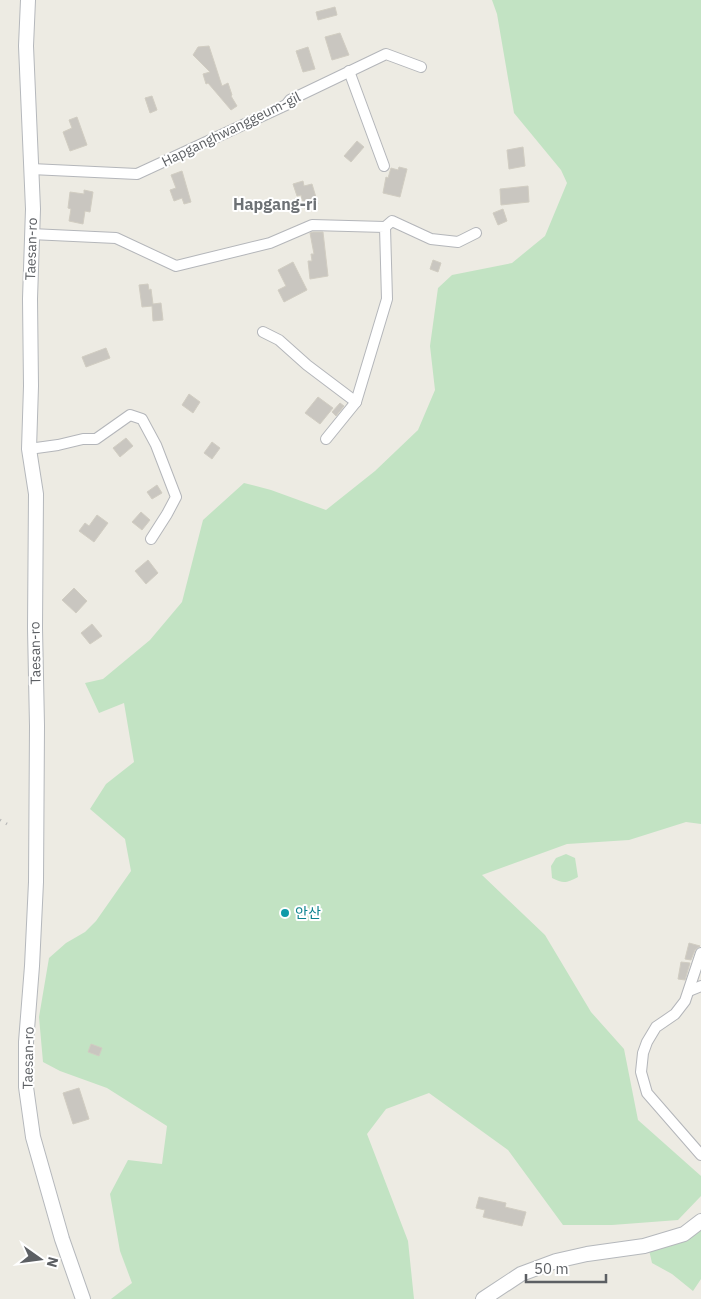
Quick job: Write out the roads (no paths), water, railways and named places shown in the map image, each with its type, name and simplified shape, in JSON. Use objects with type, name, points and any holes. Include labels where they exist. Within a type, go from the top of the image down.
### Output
[{"type":"street","name":"Taesan-ro","points":[[28,0],[26,46],[33,209],[30,300],[32,386],[29,449],[36,494],[36,813],[34,929],[26,1042],[26,1087],[33,1137],[62,1239],[83,1299]]},
{"type":"street","name":"Hapganghwanggeum-gil","points":[[31,169],[137,174],[286,105],[290,100],[386,54],[422,67]]},
{"type":"street","points":[[349,72],[384,166]]},
{"type":"street","points":[[31,234],[116,238],[176,266],[270,243],[312,225],[385,227],[392,221],[431,239],[458,242],[476,233]]},
{"type":"street","points":[[326,439],[356,402],[387,299],[385,227]]},
{"type":"street","points":[[263,332],[278,340],[307,365],[356,402]]},
{"type":"street","points":[[29,449],[83,439],[96,439],[130,415],[142,419],[156,445],[176,497],[168,514],[151,539]]},
{"type":"street","points":[[701,953],[685,1001],[674,1014],[656,1028],[647,1042],[643,1053],[641,1072],[647,1094],[701,1155]]},
{"type":"street","points":[[689,991],[701,986]]},
{"type":"street","points":[[482,1299],[521,1274],[556,1261],[586,1254],[644,1246],[684,1234],[701,1221]]},
{"type":"railway","points":[[0,820],[7,824]]},
{"type":"place","name":"안산","points":[[285,913]]},
{"type":"district","name":"Hapgang-ri","points":[[275,204]]}]
